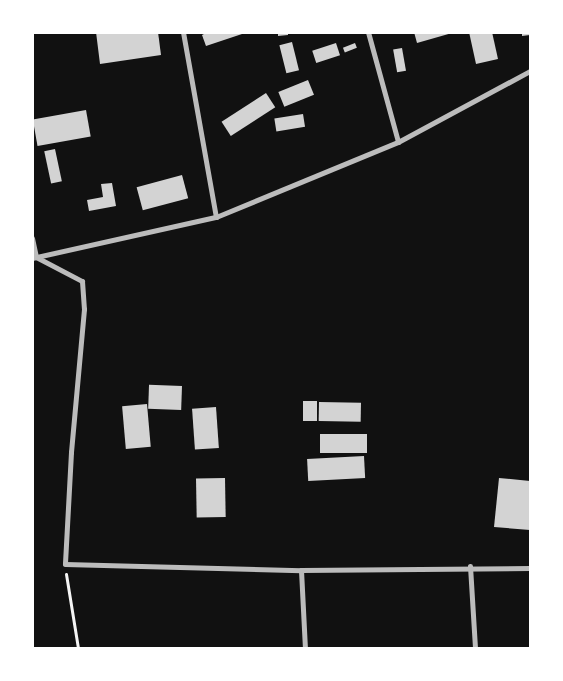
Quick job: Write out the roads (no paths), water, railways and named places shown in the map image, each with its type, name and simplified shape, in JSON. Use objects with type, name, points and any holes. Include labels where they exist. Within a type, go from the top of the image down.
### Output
[{"type":"street","points":[[183,32],[216,217]]},
{"type":"street","points":[[368,32],[398,142]]},
{"type":"street","points":[[34,258],[216,217],[398,142],[530,72]]},
{"type":"street","points":[[32,238],[34,258]]},
{"type":"street","points":[[34,258],[82,281],[84,309],[71,452],[65,564],[302,570],[470,566],[530,568]]},
{"type":"street","points":[[470,566],[475,648]]},
{"type":"street","points":[[302,570],[305,648]]}]
